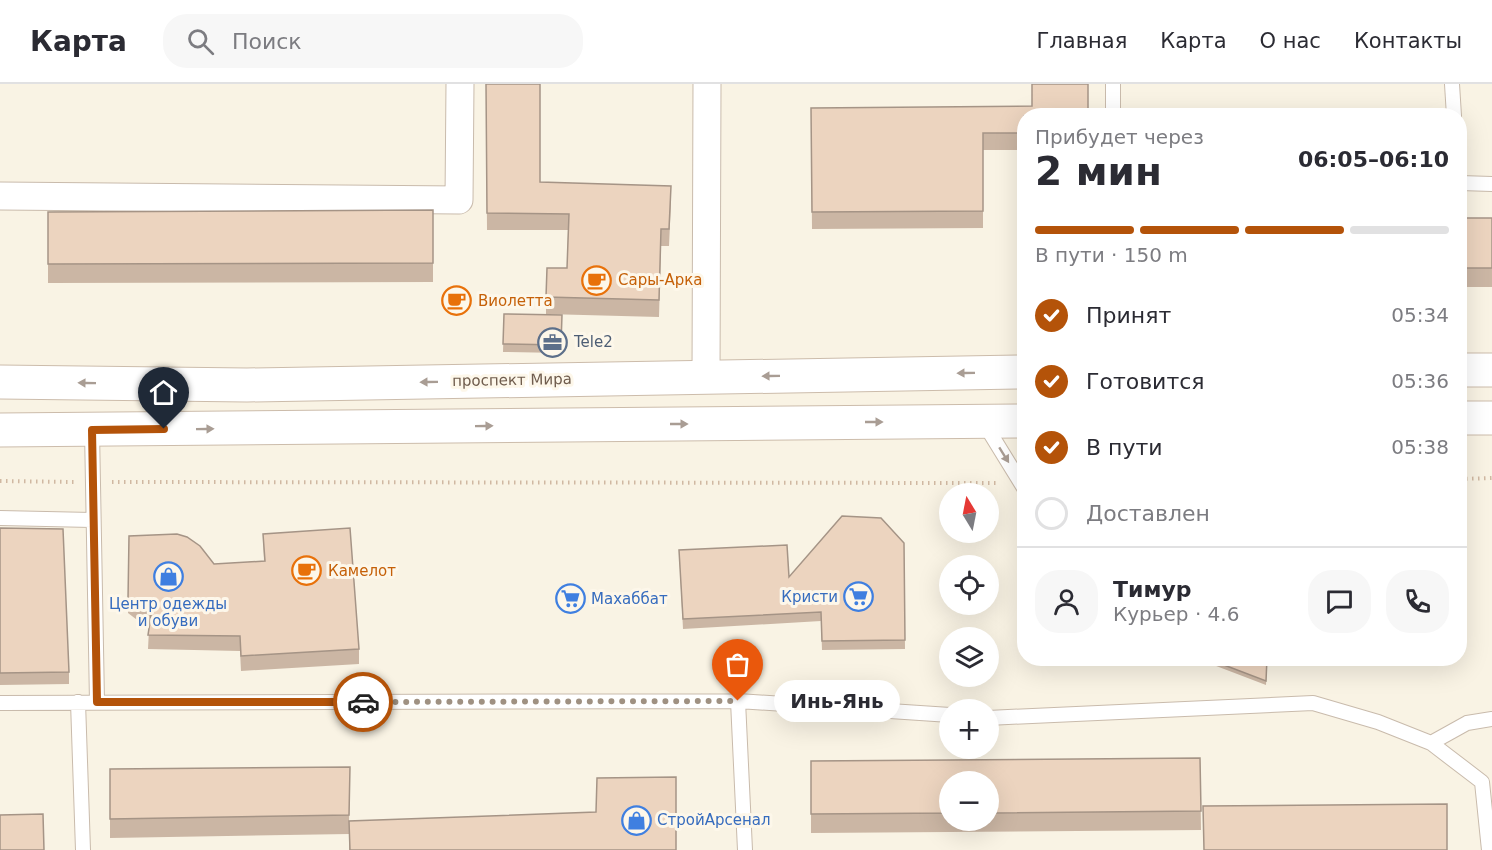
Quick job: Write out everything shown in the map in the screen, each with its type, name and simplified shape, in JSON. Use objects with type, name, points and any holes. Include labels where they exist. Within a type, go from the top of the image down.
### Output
[{"type":"main road","points":[[1467,370],[1492,370]]},
{"type":"main road","name":"проспект Мира","points":[[0,382],[247,385],[1017,372]]},
{"type":"main road","points":[[92,430],[102,415],[125,404],[247,385]]},
{"type":"main road","points":[[1467,418],[1492,418]]},
{"type":"main road","points":[[0,430],[1017,422]]},
{"type":"street","points":[[0,196],[459,200],[460,84]]},
{"type":"street","points":[[706,377],[707,84]]},
{"type":"lane","points":[[1113,84],[1113,108]]},
{"type":"lane","points":[[1452,84],[1454,108]]},
{"type":"lane","points":[[1467,183],[1492,184]]},
{"type":"lane","points":[[983,422],[1017,476]]},
{"type":"lane","points":[[92,430],[97,702]]},
{"type":"lane","points":[[0,518],[92,520]]},
{"type":"lane","points":[[738,701],[745,850]]},
{"type":"lane","points":[[0,703],[738,701],[939,715]]},
{"type":"lane","points":[[78,702],[83,850]]},
{"type":"lane","points":[[999,718],[1313,704],[1378,722],[1431,743],[1482,782],[1489,850]]},
{"type":"lane","points":[[1431,743],[1467,723],[1492,719]]},
{"type":"path","points":[[1467,479],[1492,478]]},
{"type":"path","points":[[0,481],[1017,486]]},
{"type":"building","points":[[486,84],[540,84],[540,182],[671,186],[669,229],[661,229],[659,300],[546,297],[547,268],[567,268],[569,214],[487,213]]},
{"type":"building","points":[[1032,84],[1088,84],[1088,108],[1017,108],[1017,133],[983,133],[983,211],[812,212],[811,108],[1032,106]]},
{"type":"building","points":[[433,210],[433,263],[48,264],[48,212]]},
{"type":"building","points":[[1467,218],[1492,218],[1492,268],[1467,268]]},
{"type":"building","points":[[504,314],[562,315],[561,345],[503,344]]},
{"type":"building","points":[[842,516],[881,518],[904,543],[905,640],[822,641],[821,612],[683,619],[679,550],[787,545],[789,577]]},
{"type":"building","points":[[0,528],[63,529],[69,672],[0,673]]},
{"type":"building","points":[[350,528],[359,649],[241,656],[240,636],[148,635],[151,615],[128,599],[129,536],[177,534],[187,537],[200,546],[214,564],[265,561],[263,534]]},
{"type":"building","points":[[1227,666],[1267,666],[1266,681]]},
{"type":"building","points":[[1200,758],[1201,811],[999,813],[999,771],[939,771],[939,813],[811,814],[811,761]]},
{"type":"building","points":[[350,767],[349,815],[110,819],[110,769]]},
{"type":"building","points":[[676,777],[676,850],[350,850],[349,821],[596,812],[597,778]]},
{"type":"building","points":[[1447,804],[1447,850],[1204,850],[1203,806]]},
{"type":"building","points":[[43,814],[44,850],[0,850],[0,815]]},
{"type":"way so far","points":[[363,702],[738,701]]},
{"type":"place","name":"Сары-Арка","points":[[597,280]]},
{"type":"place","name":"Виолетта","points":[[457,301]]},
{"type":"place","name":"Tele2","points":[[553,342]]},
{"type":"place","name":"Камелот","points":[[307,571]]},
{"type":"place","name":"Центр одежды и обуви","points":[[168,577]]},
{"type":"place","name":"Кристи","points":[[859,597]]},
{"type":"place","name":"Махаббат","points":[[570,599]]},
{"type":"place","name":"Инь-Янь","points":[[738,701]]},
{"type":"place","name":"СтройАрсенал","points":[[636,820]]},
{"type":"route","points":[[164,429],[92,430],[97,702],[363,702]]}]
